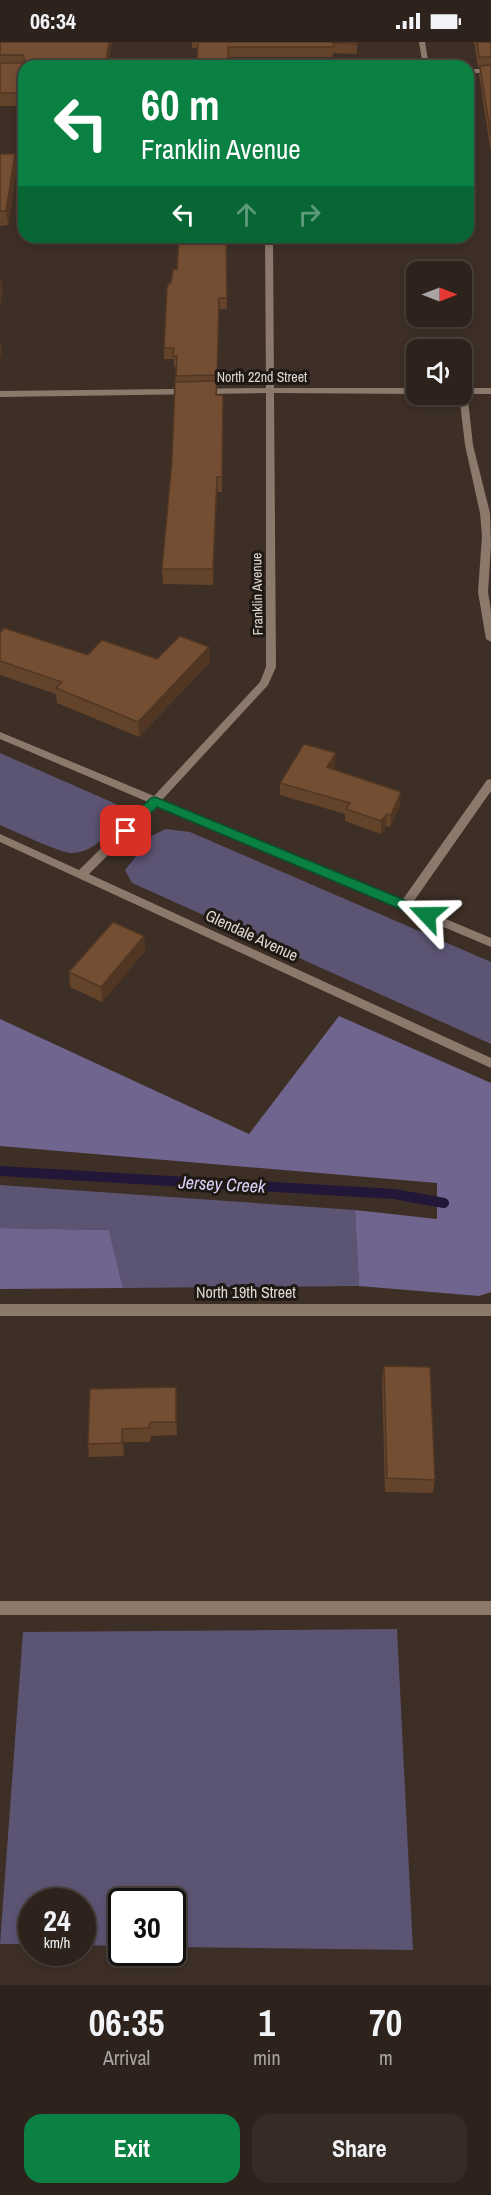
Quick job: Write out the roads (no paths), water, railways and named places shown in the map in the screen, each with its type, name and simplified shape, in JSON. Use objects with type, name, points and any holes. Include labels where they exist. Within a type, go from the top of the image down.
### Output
[{"type":"street","points":[[422,42],[425,60]]},
{"type":"street","points":[[474,71],[491,71]]},
{"type":"street","name":"Franklin Avenue","points":[[81,875],[155,801],[264,683],[271,667],[269,243]]},
{"type":"street","name":"North 22nd Street","points":[[0,394],[268,390],[406,391]]},
{"type":"street","points":[[472,391],[491,391]]},
{"type":"street","points":[[465,405],[469,445],[485,513],[487,536],[483,592],[491,639]]},
{"type":"street","points":[[0,735],[491,942]]},
{"type":"street","points":[[405,905],[491,783]]},
{"type":"street","name":"Glendale Avenue","points":[[0,838],[491,1063]]},
{"type":"street","name":"North 19th Street","points":[[0,1310],[491,1310]]},
{"type":"street","points":[[0,1608],[491,1608]]},
{"type":"waterway","name":"Jersey Creek","points":[[0,1171],[394,1194],[444,1203]]}]
